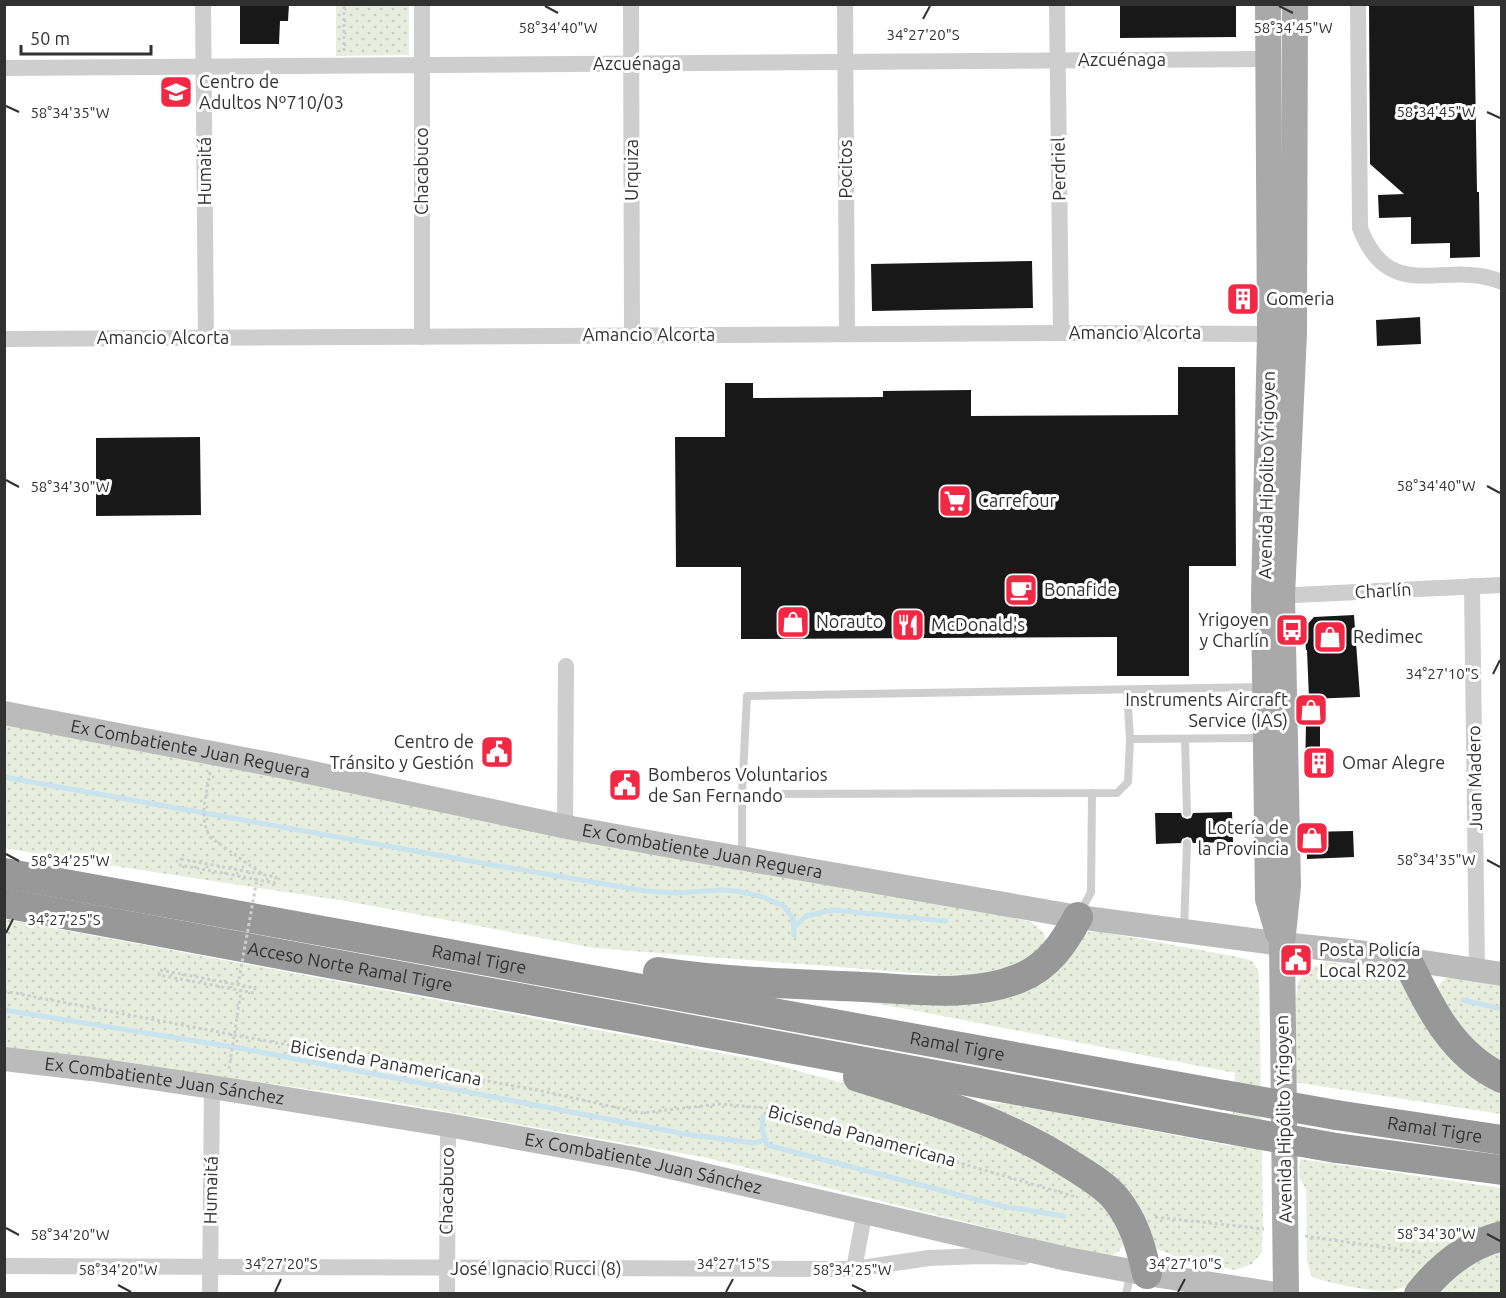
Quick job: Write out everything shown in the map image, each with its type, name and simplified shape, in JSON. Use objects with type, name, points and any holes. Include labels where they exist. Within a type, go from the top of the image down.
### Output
[{"type":"highway","name":"Acceso Norte Ramal Tigre","points":[[4,873],[414,946]]},
{"type":"highway","name":"Acceso Norte Ramal Tigre","points":[[4,903],[697,1030]]},
{"type":"highway","points":[[414,946],[525,954],[675,975],[748,982],[954,990],[1003,984],[1036,970],[1052,958],[1066,941],[1078,917]]},
{"type":"highway","name":"Ramal Tigre","points":[[414,946],[1336,1115],[1502,1140]]},
{"type":"highway","points":[[1407,960],[1440,1024],[1459,1047],[1480,1065],[1502,1078]]},
{"type":"highway","points":[[697,1030],[933,1100],[1022,1137],[1077,1168],[1115,1197],[1127,1214],[1137,1236],[1142,1280]]},
{"type":"highway","name":"Ramal Tigre","points":[[697,1030],[1336,1148],[1502,1170]]},
{"type":"highway","points":[[1419,1293],[1431,1279],[1458,1256],[1487,1240],[1502,1236]]},
{"type":"main road","name":"Avenida Hipólito Yrigoyen","points":[[1268,4],[1282,334]]},
{"type":"main road","name":"Avenida Hipólito Yrigoyen","points":[[1282,944],[1268,900],[1266,687],[1273,596],[1295,4]]},
{"type":"main road","name":"Avenida Hipólito Yrigoyen","points":[[1273,596],[1288,886],[1282,944],[1287,1293]]},
{"type":"street","name":"Humaitá","points":[[203,4],[206,338]]},
{"type":"street","name":"Chacabuco","points":[[422,4],[422,337]]},
{"type":"street","name":"Urquiza","points":[[631,4],[632,336]]},
{"type":"street","name":"Pocitos","points":[[845,4],[847,334]]},
{"type":"street","name":"Perdriel","points":[[1057,4],[1061,333]]},
{"type":"street","points":[[1358,4],[1360,228],[1368,247],[1380,263],[1404,274],[1476,276],[1502,282]]},
{"type":"street","name":"Azcuénaga","points":[[4,68],[1269,59]]},
{"type":"street","name":"Amancio Alcorta","points":[[4,339],[1061,333],[1282,334]]},
{"type":"street","name":"Charlín","points":[[1273,596],[1502,585]]},
{"type":"street","name":"Juan Madero","points":[[1472,586],[1478,970]]},
{"type":"street","points":[[565,827],[566,666]]},
{"type":"street","name":"Ex Combatiente Juan Reguera","points":[[4,713],[213,753],[565,827],[1078,917],[1359,952],[1502,974]]},
{"type":"street","name":"Ex Combatiente Juan Sánchez","points":[[4,1059],[212,1087],[448,1125],[640,1160],[1067,1258],[1142,1280],[1276,1293]]},
{"type":"street","name":"Humaitá","points":[[210,1293],[212,1087]]},
{"type":"street","name":"Chacabuco","points":[[447,1293],[448,1125]]},
{"type":"street","points":[[854,1269],[864,1210]]},
{"type":"street","name":"José Ignacio Rucci (8)","points":[[4,1266],[854,1269],[928,1258],[981,1256],[1067,1258]]},
{"type":"lane","points":[[742,858],[742,794],[747,696],[1266,687]]},
{"type":"lane","points":[[742,794],[1117,793],[1128,782],[1130,739],[1127,690]]},
{"type":"lane","points":[[1130,739],[1266,738]]},
{"type":"lane","points":[[1185,739],[1187,813]]},
{"type":"lane","points":[[1078,917],[1091,892],[1092,793]]},
{"type":"lane","points":[[1184,931],[1187,843]]},
{"type":"path","points":[[344,4],[344,66]]},
{"type":"path","points":[[213,753],[202,819],[210,837],[253,865],[264,875]]},
{"type":"path","points":[[181,859],[276,877],[275,883],[257,879],[180,865],[181,859]]},
{"type":"path","points":[[238,985],[257,879]]},
{"type":"path","points":[[159,970],[238,985],[255,988],[254,993],[159,975],[159,970]]},
{"type":"path","name":"Bicisenda Panamericana","points":[[4,991],[542,1091],[641,1113],[720,1104],[777,1109],[1086,1200]]},
{"type":"path","points":[[231,1052],[241,991]]},
{"type":"path","points":[[1127,1214],[1265,1229]]},
{"type":"path","points":[[1286,1252],[1303,1256],[1303,1235],[1426,1254],[1458,1256]]},
{"type":"green space","points":[[336,5],[409,5],[409,55],[336,56]]},
{"type":"green space","points":[[4,721],[998,914],[1031,922],[1044,933],[1047,946],[1001,974],[940,975],[594,948],[351,902],[5,848]]},
{"type":"green space","points":[[5,919],[758,1060],[869,1090],[1081,1175],[1128,1239],[1118,1252],[1107,1257],[708,1158],[359,1096],[5,1047]]},
{"type":"green space","points":[[1098,931],[1238,957],[1253,961],[1259,973],[1263,1213],[1262,1252],[1252,1264],[1235,1270],[1177,1257],[1157,1249],[1143,1224],[978,1102],[1012,1104],[1231,1146],[1235,1073],[780,986],[972,993],[1084,933]]},
{"type":"green space","points":[[1324,961],[1390,973],[1410,986],[1501,1085],[1501,1114],[1293,1082],[1298,981],[1310,969]]},
{"type":"green space","points":[[1457,975],[1501,980],[1501,1063],[1452,1028],[1435,991],[1444,979]]},
{"type":"green space","points":[[1300,1159],[1501,1188],[1501,1229],[1419,1281],[1403,1288],[1387,1291],[1360,1289],[1312,1277],[1307,1261],[1306,1189],[1299,1177]]},
{"type":"green space","points":[[1501,1244],[1501,1293],[1431,1294],[1435,1282]]},
{"type":"building","points":[[240,4],[289,4],[288,21],[280,21],[279,44],[240,44]]},
{"type":"building","points":[[1120,4],[1236,4],[1236,37],[1120,38]]},
{"type":"building","points":[[1369,4],[1474,4],[1480,257],[1450,258],[1450,243],[1411,244],[1411,217],[1379,218],[1378,195],[1404,194],[1370,164]]},
{"type":"building","points":[[1032,261],[1033,308],[872,311],[871,264]]},
{"type":"building","name":"Gomeria","points":[[1230,285],[1255,285],[1255,313],[1230,312]]},
{"type":"building","points":[[1420,317],[1421,344],[1377,346],[1376,320]]},
{"type":"building","name":"Carrefour","points":[[1178,367],[1235,367],[1236,566],[1189,566],[1189,676],[1117,676],[1117,637],[741,639],[741,567],[676,567],[675,437],[725,437],[725,383],[753,383],[753,398],[883,397],[883,391],[971,390],[971,416],[1178,415]]},
{"type":"building","points":[[200,437],[201,515],[96,516],[96,438]]},
{"type":"building","points":[[1354,615],[1360,697],[1309,699],[1304,628],[1314,617]]},
{"type":"building","name":"Omar Alegre","points":[[1306,723],[1320,724],[1320,750],[1332,750],[1332,775],[1305,775]]},
{"type":"building","points":[[1232,812],[1233,842],[1193,843],[1191,838],[1187,837],[1182,839],[1181,843],[1156,844],[1155,813],[1181,813],[1182,817],[1187,819],[1191,818],[1193,813]]},
{"type":"building","points":[[1353,831],[1354,857],[1307,859],[1306,832]]},
{"type":"waterway","points":[[4,777],[645,891],[675,893],[736,891],[760,896],[784,906],[793,919],[794,935]]},
{"type":"waterway","points":[[794,927],[806,916],[833,910],[946,921]]},
{"type":"waterway","points":[[1463,1000],[1502,1009]]},
{"type":"waterway","points":[[4,1010],[239,1048],[685,1134],[754,1143],[764,1140]]},
{"type":"waterway","points":[[763,1116],[762,1129],[767,1145],[1001,1206],[1064,1216]]},
{"type":"place","name":"Centro de Adultos Nº710/03","points":[[176,92]]},
{"type":"place","name":"Gomeria","points":[[1243,299]]},
{"type":"place","name":"Carrefour","points":[[955,501]]},
{"type":"place","name":"Bonafide","points":[[1021,590]]},
{"type":"place","name":"Norauto","points":[[793,622]]},
{"type":"place","name":"McDonald's","points":[[908,625]]},
{"type":"place","name":"Yrigoyen y Charlín","points":[[1292,630]]},
{"type":"place","name":"Redimec","points":[[1330,637]]},
{"type":"place","name":"Instruments Aircraft Service (IAS)","points":[[1311,710]]},
{"type":"place","name":"Centro de Tránsito y Gestión","points":[[497,752]]},
{"type":"place","name":"Omar Alegre","points":[[1319,763]]},
{"type":"place","name":"Bomberos Voluntarios de San Fernando","points":[[625,785]]},
{"type":"place","name":"Lotería de la Provincia","points":[[1312,838]]},
{"type":"place","name":"Posta Policía Local R202","points":[[1296,960]]}]
